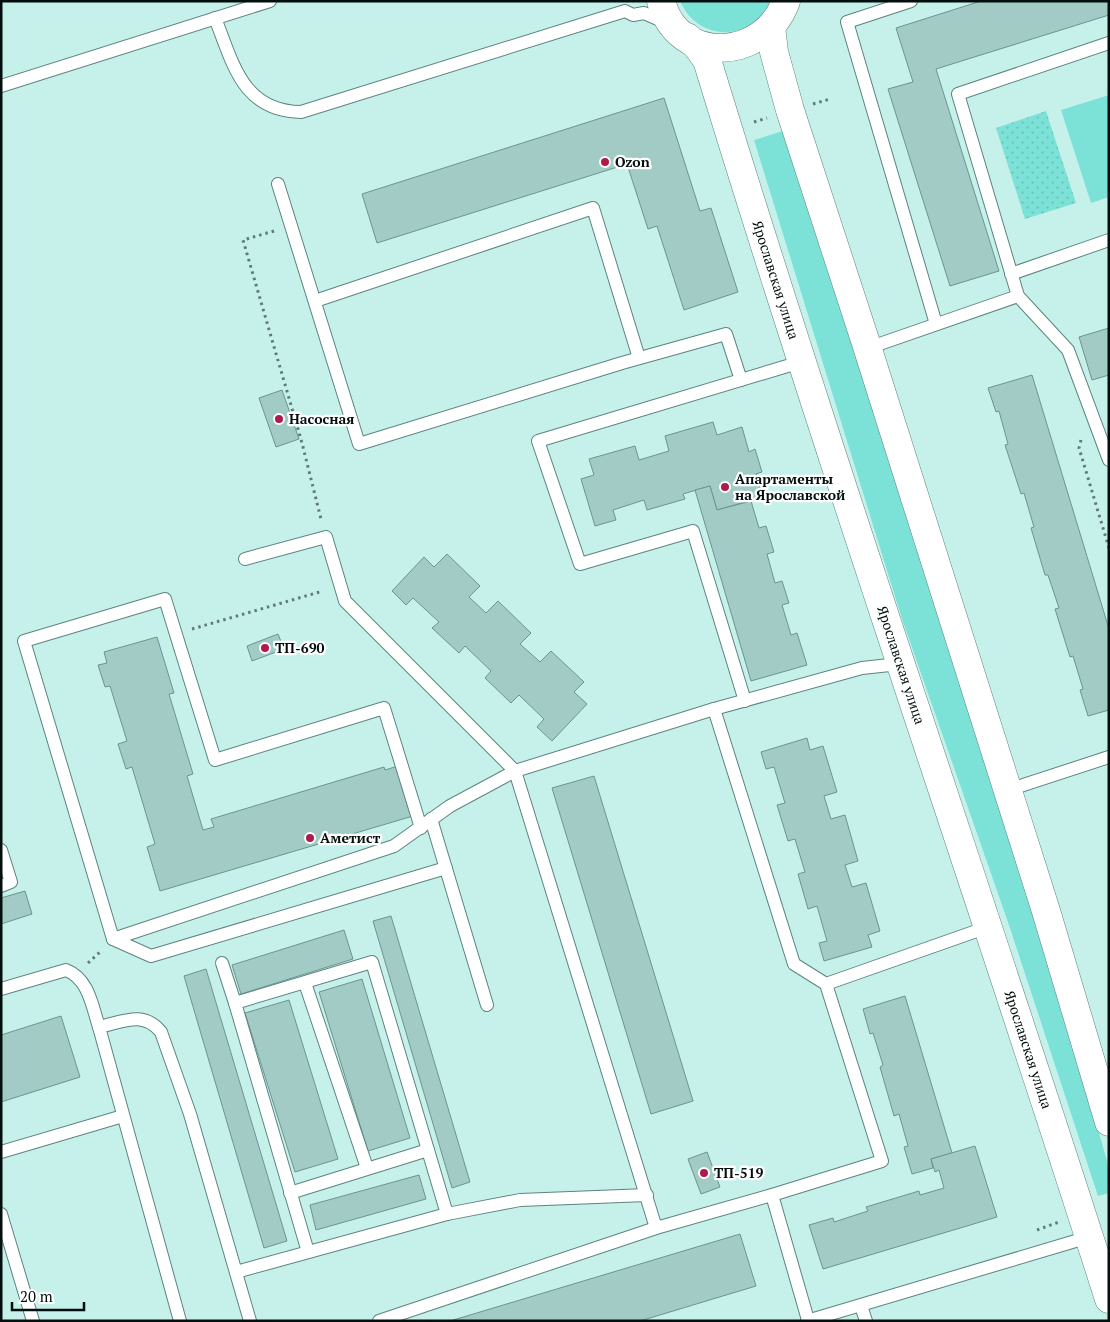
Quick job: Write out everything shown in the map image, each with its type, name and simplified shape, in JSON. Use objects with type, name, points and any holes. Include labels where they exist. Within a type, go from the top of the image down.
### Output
[{"type":"main road","name":"Ярославская улица","points":[[661,1],[681,33],[698,46],[707,60],[899,664],[988,928],[1109,1299]]},
{"type":"main road","points":[[681,33],[705,46],[724,49],[750,43],[771,27],[786,1]]},
{"type":"main road","points":[[771,27],[774,52],[790,110],[868,348],[1008,790],[1109,1122]]},
{"type":"lane","points":[[1,86],[270,1]]},
{"type":"lane","points":[[634,14],[648,1]]},
{"type":"lane","points":[[911,1],[847,22],[936,324]]},
{"type":"lane","points":[[215,18],[242,84],[255,97],[274,108],[288,112],[301,112],[625,11],[634,14],[644,13],[681,33]]},
{"type":"lane","points":[[1109,43],[958,94],[1018,296],[1068,350],[1109,460]]},
{"type":"lane","points":[[278,184],[359,444],[639,358],[726,334],[741,380]]},
{"type":"lane","points":[[315,301],[593,208],[639,358]]},
{"type":"lane","points":[[1011,274],[1109,240]]},
{"type":"lane","points":[[868,348],[1018,296]]},
{"type":"lane","points":[[745,701],[693,532],[580,564],[538,441],[804,361]]},
{"type":"lane","points":[[246,560],[326,537],[345,601],[515,771],[656,1228]]},
{"type":"lane","points":[[420,828],[384,708],[215,760],[165,599],[24,641],[114,939],[151,956],[446,868]]},
{"type":"lane","points":[[114,939],[394,846],[450,806],[515,771],[714,709],[869,666],[899,664]]},
{"type":"lane","points":[[379,1321],[656,1228],[882,1161],[826,984],[794,964],[714,709]]},
{"type":"lane","points":[[1008,790],[1109,757]]},
{"type":"lane","points":[[431,819],[487,1005]]},
{"type":"lane","points":[[1,850],[12,882],[1,886]]},
{"type":"lane","points":[[826,984],[988,928]]},
{"type":"lane","points":[[235,1003],[372,962],[447,1214]]},
{"type":"lane","points":[[222,963],[308,1252]]},
{"type":"lane","points":[[1,989],[66,970],[76,974],[84,983],[99,1028],[180,1321]]},
{"type":"lane","points":[[304,983],[367,1168]]},
{"type":"lane","points":[[99,1028],[141,1018],[153,1022],[161,1032],[190,1114],[250,1321]]},
{"type":"lane","points":[[1,1152],[123,1116]]},
{"type":"lane","points":[[290,1193],[428,1150]]},
{"type":"lane","points":[[236,1272],[447,1214],[520,1200],[647,1195]]},
{"type":"lane","points":[[772,1195],[808,1321],[1089,1237]]},
{"type":"lane","points":[[1,1214],[33,1321]]},
{"type":"lane","points":[[861,1306],[866,1321]]},
{"type":"path","points":[[292,226],[243,240],[302,443],[326,537]]},
{"type":"path","points":[[176,633],[340,586]]},
{"type":"path","points":[[76,974],[114,939]]},
{"type":"shaded area","points":[[680,1],[771,1],[763,14],[752,24],[739,30],[726,32],[712,30],[699,24],[688,15]]},
{"type":"shaded area","points":[[1109,95],[1109,197],[1091,203],[1061,110]]},
{"type":"shaded area","points":[[1046,111],[1076,203],[1025,219],[996,128]]},
{"type":"shaded area","points":[[786,130],[1035,907],[1109,1168],[1109,1193],[1098,1196],[1009,925],[902,619],[754,140]]},
{"type":"building","points":[[981,1],[1109,1],[1109,15],[936,69],[999,271],[950,286],[888,89],[913,82],[896,28]]},
{"type":"building","points":[[664,98],[700,211],[711,208],[738,292],[684,310],[657,226],[648,229],[627,164],[377,243],[362,194]]},
{"type":"building","points":[[1109,328],[1109,375],[1092,380],[1079,337]]},
{"type":"building","points":[[1032,375],[1109,629],[1109,710],[1088,716],[1080,690],[1083,689],[1073,656],[1070,657],[1055,609],[1059,608],[1048,575],[1045,575],[1031,528],[1034,527],[1024,493],[1021,494],[1005,445],[1008,444],[999,411],[996,412],[988,388]]},
{"type":"building","name":"Насосная","points":[[282,390],[299,439],[276,447],[259,398]]},
{"type":"building","points":[[713,422],[717,435],[742,427],[749,452],[755,449],[762,472],[756,474],[763,497],[717,510],[710,486],[683,494],[685,499],[647,510],[644,500],[613,510],[616,520],[595,526],[581,479],[594,475],[589,459],[635,446],[639,460],[669,451],[665,436]]},
{"type":"building","points":[[710,486],[717,510],[751,501],[759,528],[766,526],[774,552],[767,554],[775,583],[782,581],[789,603],[782,605],[791,635],[797,633],[807,665],[751,681],[695,490]]},
{"type":"building","points":[[447,554],[480,586],[469,597],[486,613],[498,601],[531,633],[520,644],[540,662],[551,651],[584,682],[574,692],[587,704],[552,741],[537,727],[544,719],[519,695],[511,703],[485,678],[491,671],[465,646],[459,653],[432,628],[439,622],[413,598],[406,605],[392,591],[424,557],[434,567]]},
{"type":"building","name":"ТП-690","points":[[278,634],[284,649],[252,661],[247,646]]},
{"type":"building","points":[[157,637],[174,693],[169,694],[193,774],[187,776],[203,830],[214,827],[211,819],[384,767],[385,770],[398,766],[413,816],[160,891],[147,847],[155,844],[132,767],[126,769],[118,744],[127,741],[110,686],[105,687],[98,665],[107,663],[104,652]]},
{"type":"building","points":[[807,738],[810,750],[823,746],[837,792],[824,796],[831,819],[845,815],[858,861],[845,865],[852,887],[866,883],[880,931],[868,935],[872,947],[824,961],[819,943],[827,941],[817,906],[808,909],[798,874],[805,872],[795,839],[788,841],[777,805],[785,803],[774,767],[766,769],[761,752]]},
{"type":"building","points":[[594,776],[693,1101],[651,1114],[552,788]]},
{"type":"building","points":[[25,891],[32,914],[1,924],[1,898]]},
{"type":"building","points":[[391,916],[470,1182],[452,1188],[373,921]]},
{"type":"building","points":[[344,930],[353,959],[241,994],[232,965]]},
{"type":"building","points":[[206,969],[287,1241],[264,1248],[184,976]]},
{"type":"building","points":[[362,979],[410,1138],[368,1151],[319,992]]},
{"type":"building","points":[[905,996],[952,1153],[931,1159],[933,1168],[912,1174],[904,1147],[908,1146],[899,1114],[894,1116],[880,1067],[883,1065],[873,1033],[870,1034],[863,1009]]},
{"type":"building","points":[[289,1000],[338,1159],[295,1172],[245,1013]]},
{"type":"building","points":[[61,1016],[80,1077],[1,1102],[1,1035]]},
{"type":"building","points":[[975,1146],[997,1217],[823,1269],[809,1225],[833,1218],[834,1222],[868,1211],[866,1207],[919,1191],[920,1195],[944,1188],[939,1170],[935,1172],[931,1159]]},
{"type":"building","name":"ТП-519","points":[[707,1152],[720,1187],[701,1194],[688,1159]]},
{"type":"building","points":[[419,1175],[426,1199],[316,1230],[310,1205]]},
{"type":"building","points":[[740,1234],[756,1286],[640,1321],[450,1321]]},
{"type":"place","name":"Ozon","points":[[605,162]]},
{"type":"place","name":"Насосная","points":[[279,419]]},
{"type":"place","name":"Апартаменты на Ярославской","points":[[725,487]]},
{"type":"place","name":"ТП-690","points":[[265,648]]},
{"type":"place","name":"Аметист","points":[[310,838]]},
{"type":"place","name":"ТП-519","points":[[704,1173]]}]
